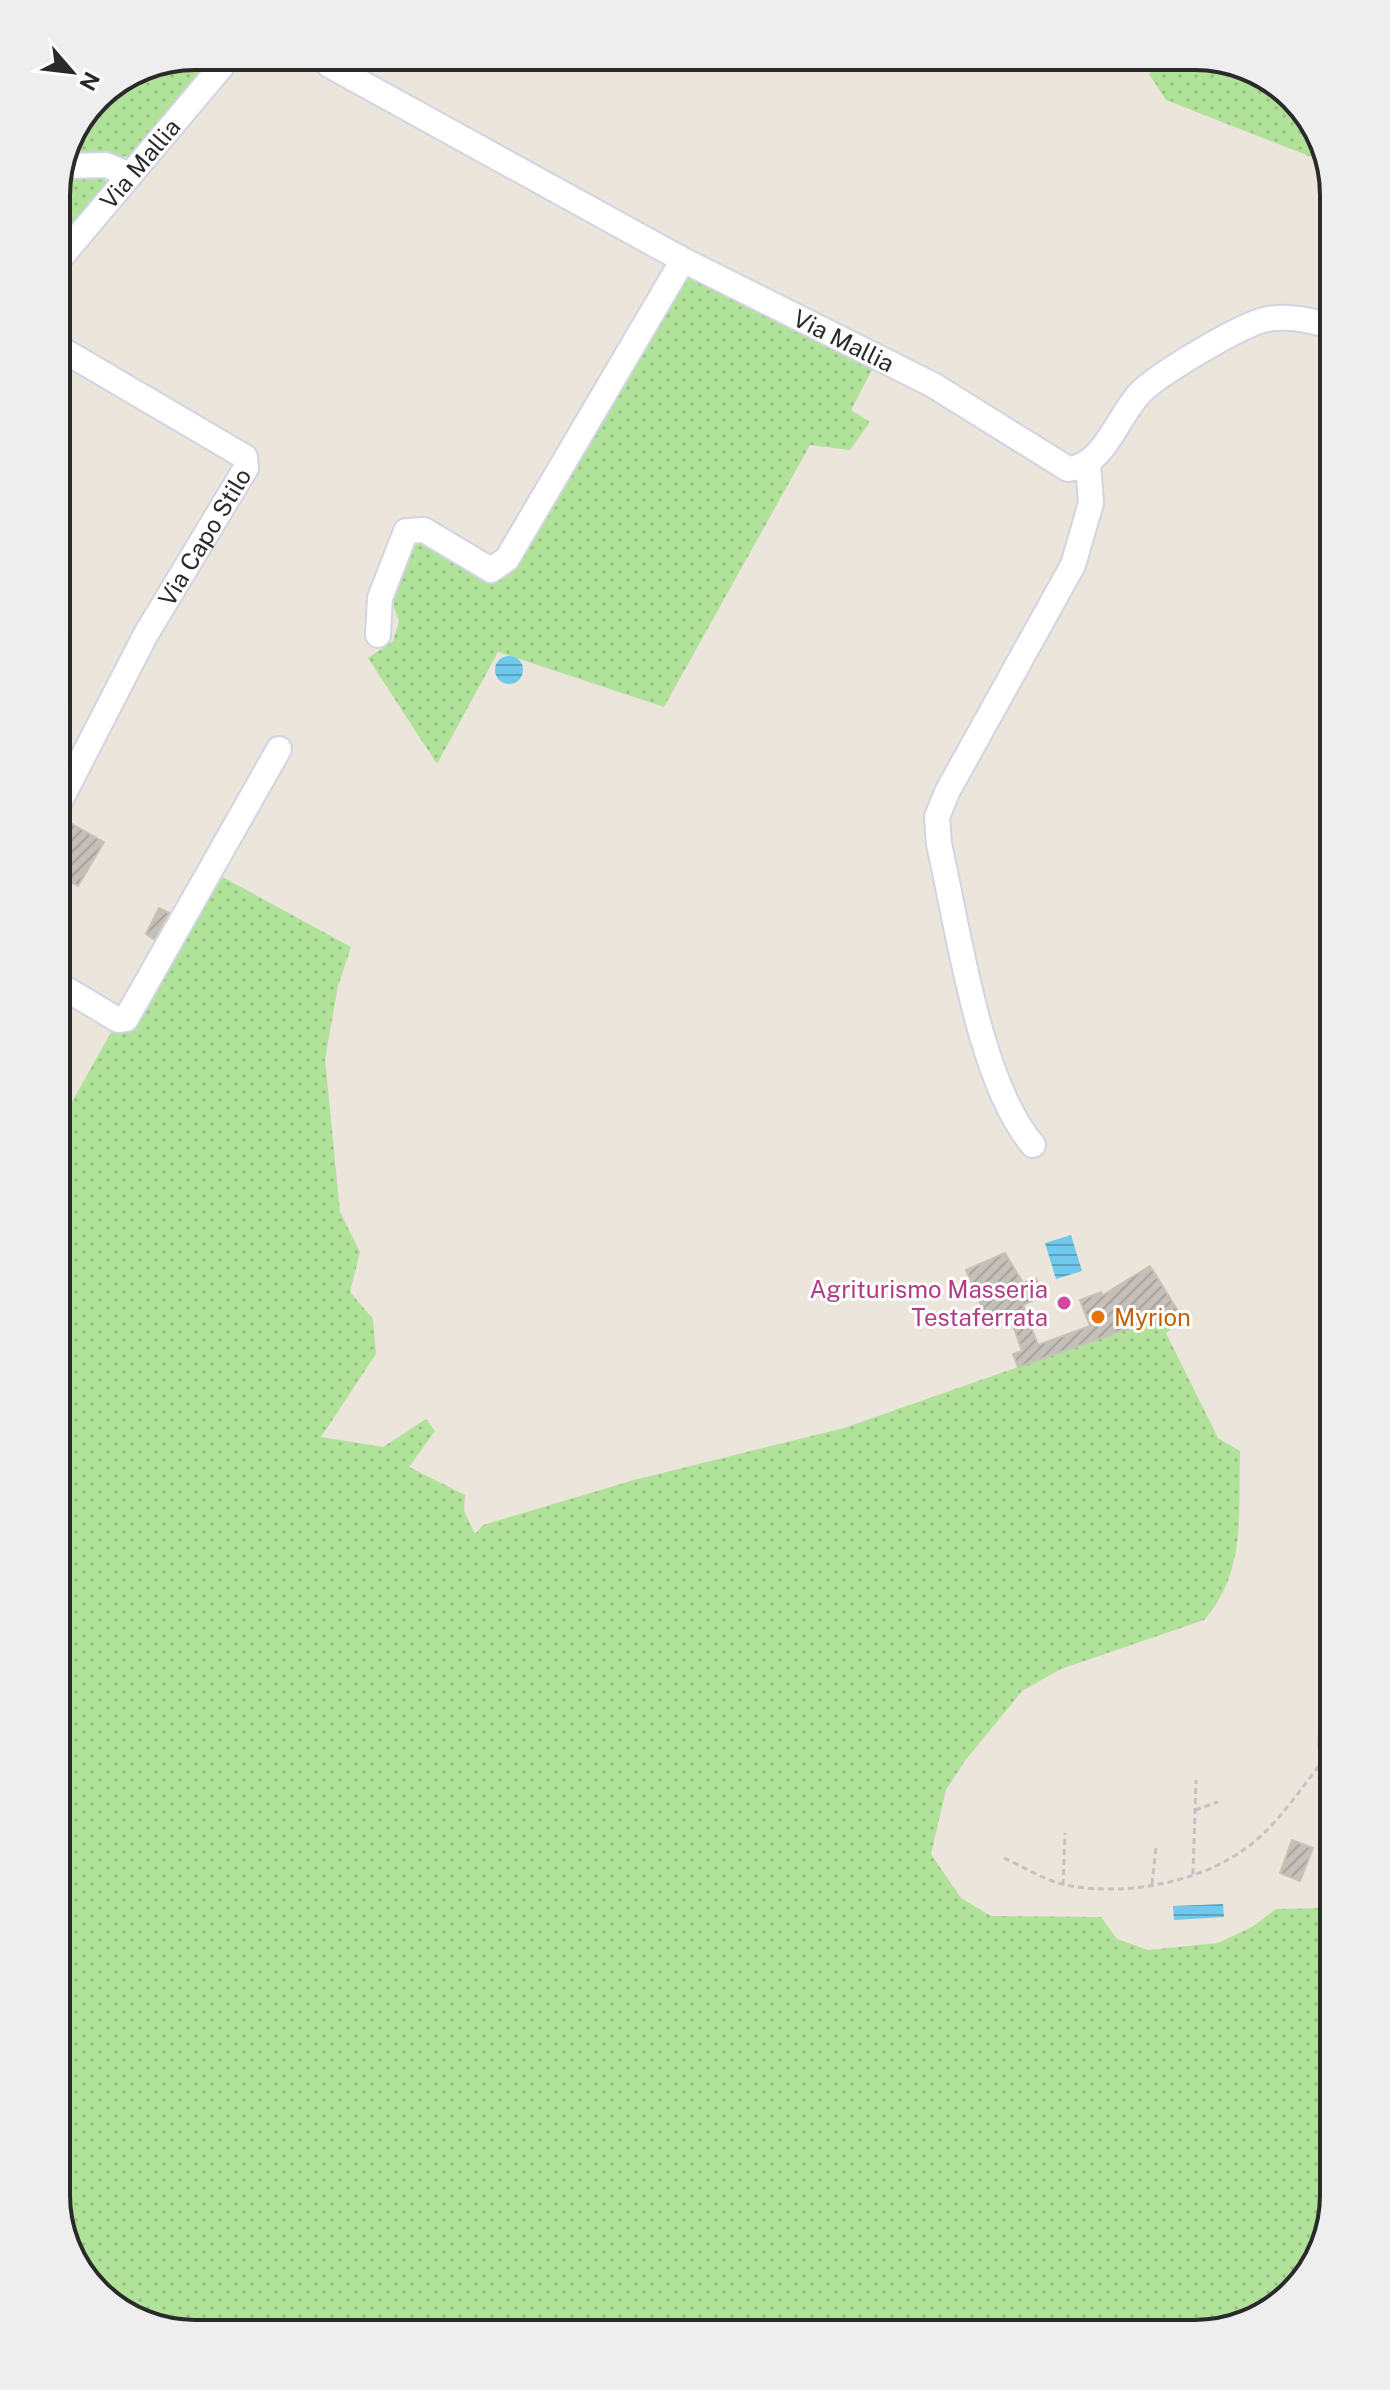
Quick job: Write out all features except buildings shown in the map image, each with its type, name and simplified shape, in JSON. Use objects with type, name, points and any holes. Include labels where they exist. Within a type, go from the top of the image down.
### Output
[{"type":"street","name":"Via Mallia","points":[[70,246],[219,70]]},
{"type":"street","name":"Via Mallia","points":[[338,70],[683,260],[933,385],[1058,465],[1068,469],[1088,463]]},
{"type":"street","points":[[74,166],[106,165],[130,175]]},
{"type":"street","points":[[378,635],[380,598],[406,531],[424,530],[491,570],[507,559],[683,260]]},
{"type":"street","points":[[1033,1145],[1010,1112],[983,1036],[939,844],[937,817],[947,792],[1073,565],[1091,503],[1088,463],[1142,391],[1250,324],[1287,318],[1320,324]]},
{"type":"street","name":"Via Capo Stilo","points":[[70,354],[245,457],[246,468],[146,634],[70,782]]},
{"type":"street","points":[[70,991],[118,1020],[126,1019],[279,749]]},
{"type":"path","points":[[1004,1858],[1063,1885],[1118,1889],[1193,1874],[1246,1849],[1264,1833],[1320,1765]]},
{"type":"path","points":[[1193,1874],[1196,1780]]},
{"type":"path","points":[[1195,1810],[1218,1802]]},
{"type":"path","points":[[1063,1885],[1065,1833]]},
{"type":"path","points":[[1152,1884],[1156,1847]]},
{"type":"green space","points":[[207,70],[134,156],[75,160],[96,119],[103,112],[112,112],[112,102],[132,87],[171,72]]},
{"type":"green space","points":[[1151,70],[1203,70],[1250,83],[1289,113],[1307,140],[1314,158],[1166,100],[1149,74]]},
{"type":"green space","points":[[73,171],[98,174],[107,182],[109,189],[70,235]]},
{"type":"green space","points":[[683,272],[874,366],[851,410],[870,422],[850,450],[810,445],[664,707],[498,652],[437,764],[368,658],[393,641],[399,621],[393,605],[405,546],[425,540],[494,582],[504,578]]},
{"type":"green space","points":[[217,874],[351,947],[338,986],[325,1059],[340,1212],[360,1252],[350,1292],[373,1319],[376,1354],[321,1437],[383,1447],[426,1419],[435,1431],[409,1467],[465,1495],[464,1511],[475,1534],[483,1525],[634,1480],[844,1428],[1155,1319],[1158,1323],[1178,1311],[1183,1321],[1166,1333],[1218,1438],[1240,1451],[1237,1540],[1227,1582],[1204,1620],[1061,1669],[1022,1691],[964,1762],[946,1790],[931,1854],[961,1898],[991,1916],[1101,1917],[1117,1939],[1148,1950],[1218,1943],[1252,1927],[1276,1909],[1320,1908],[1319,2211],[1310,2243],[1299,2264],[1277,2289],[1250,2307],[1227,2316],[1195,2320],[187,2320],[140,2307],[101,2277],[83,2250],[74,2227],[70,2195],[70,1105],[113,1029]]},
{"type":"water","points":[[509,656],[519,660],[523,670],[519,680],[509,684],[499,680],[495,670],[499,660]]},
{"type":"water","points":[[1071,1235],[1082,1271],[1056,1279],[1045,1243]]},
{"type":"water","points":[[1223,1904],[1224,1917],[1174,1920],[1173,1906]]},
{"type":"place","name":"Agriturismo Masseria Testaferrata","points":[[1064,1303]]},
{"type":"place","name":"Myrion","points":[[1098,1317]]}]
